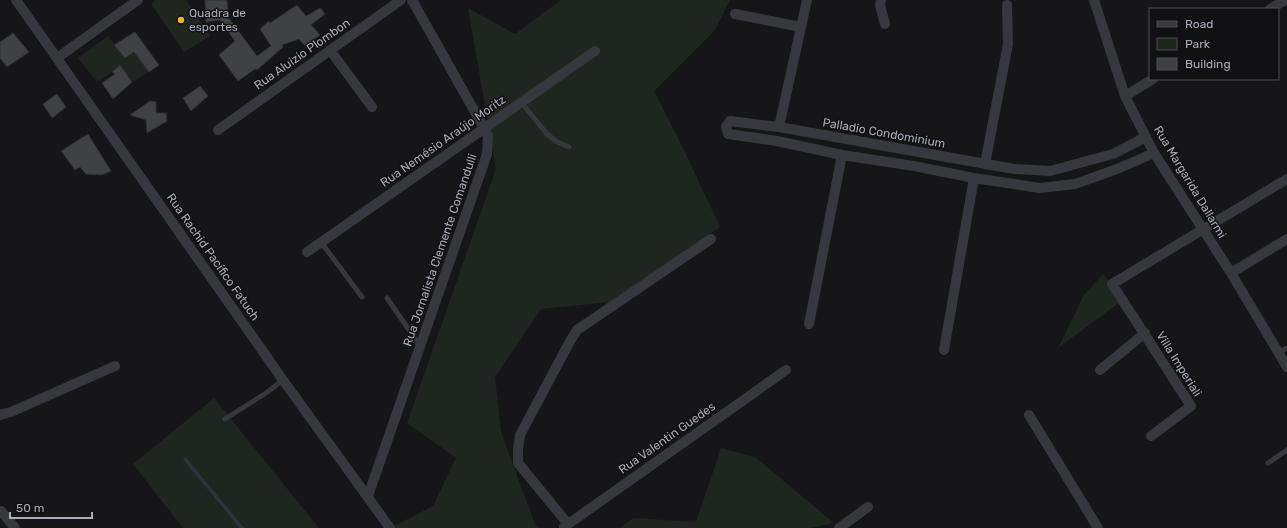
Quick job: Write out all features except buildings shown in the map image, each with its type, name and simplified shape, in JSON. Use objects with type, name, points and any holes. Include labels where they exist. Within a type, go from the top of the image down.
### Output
[{"type":"street","name":"Rua Rachid Pacífico Fatuch","points":[[16,0],[283,380],[390,528]]},
{"type":"street","points":[[57,58],[138,0]]},
{"type":"street","name":"Rua Aluizio Plombon","points":[[218,130],[402,0]]},
{"type":"street","name":"Rua Jornalista Clemente Comandulli","points":[[368,496],[488,154],[488,136],[412,0]]},
{"type":"street","points":[[779,127],[807,0]]},
{"type":"street","points":[[881,0],[880,5],[885,24]]},
{"type":"street","name":"Rua Margarida Dallarmi","points":[[1094,0],[1125,96],[1146,137],[1230,273],[1282,350],[1287,367]]},
{"type":"street","points":[[1272,8],[1286,0]]},
{"type":"street","points":[[985,164],[1008,44],[1007,5]]},
{"type":"street","points":[[735,14],[801,27]]},
{"type":"street","points":[[330,50],[372,106]]},
{"type":"street","name":"Rua Nemésio Araújo Moritz","points":[[307,252],[595,51]]},
{"type":"street","points":[[1125,96],[1151,80]]},
{"type":"street","name":"Palladio Condominium","points":[[1146,137],[1113,154],[1089,162],[1050,171],[1014,170],[779,127],[730,121],[726,127],[728,134],[777,141],[842,155],[1040,188],[1075,184],[1117,169],[1154,152]]},
{"type":"street","points":[[914,166],[916,152]]},
{"type":"street","points":[[809,324],[842,155]]},
{"type":"street","points":[[1089,162],[1094,177]]},
{"type":"street","points":[[944,350],[974,178]]},
{"type":"street","points":[[1203,230],[1287,179]]},
{"type":"street","name":"Villa Imperiali","points":[[1151,436],[1191,406],[1112,284],[1203,230]]},
{"type":"street","points":[[566,526],[518,463],[520,435],[569,342],[577,330],[711,239]]},
{"type":"street","points":[[1230,273],[1287,239]]},
{"type":"street","name":"Villa Imperiali","points":[[1100,370],[1145,334]]},
{"type":"street","points":[[0,415],[11,412],[115,366]]},
{"type":"street","name":"Rua Valentin Guedes","points":[[566,526],[786,370]]},
{"type":"street","points":[[1029,415],[1098,528]]},
{"type":"street","points":[[839,528],[868,507]]},
{"type":"street","points":[[1,511],[15,528]]},
{"type":"lane","points":[[521,102],[547,134],[557,142],[569,147]]},
{"type":"lane","points":[[321,242],[362,297]]},
{"type":"lane","points":[[387,298],[420,346]]},
{"type":"lane","points":[[225,419],[266,393],[283,380]]},
{"type":"lane","points":[[1268,462],[1287,450]]},
{"type":"green space","name":"Quadra de esportes","points":[[156,0],[186,0],[210,36],[184,52],[151,4]]},
{"type":"green space","points":[[561,0],[730,0],[715,30],[654,91],[684,150],[720,227],[610,302],[541,309],[495,377],[501,432],[535,524],[540,528],[390,528],[433,506],[456,458],[407,423],[496,169],[468,8],[515,34]]},
{"type":"green space","points":[[108,36],[125,58],[134,52],[149,72],[132,82],[120,66],[97,82],[78,58]]},
{"type":"green space","points":[[1103,274],[1123,300],[1058,348],[1084,295]]},
{"type":"green space","points":[[214,398],[319,528],[183,528],[133,464]]},
{"type":"green space","points":[[721,448],[755,457],[834,523],[810,528],[620,528],[633,518],[696,522]]},
{"type":"waterway","points":[[185,459],[242,528]]},
{"type":"place","name":"Quadra de esportes","points":[[181,20]]}]
